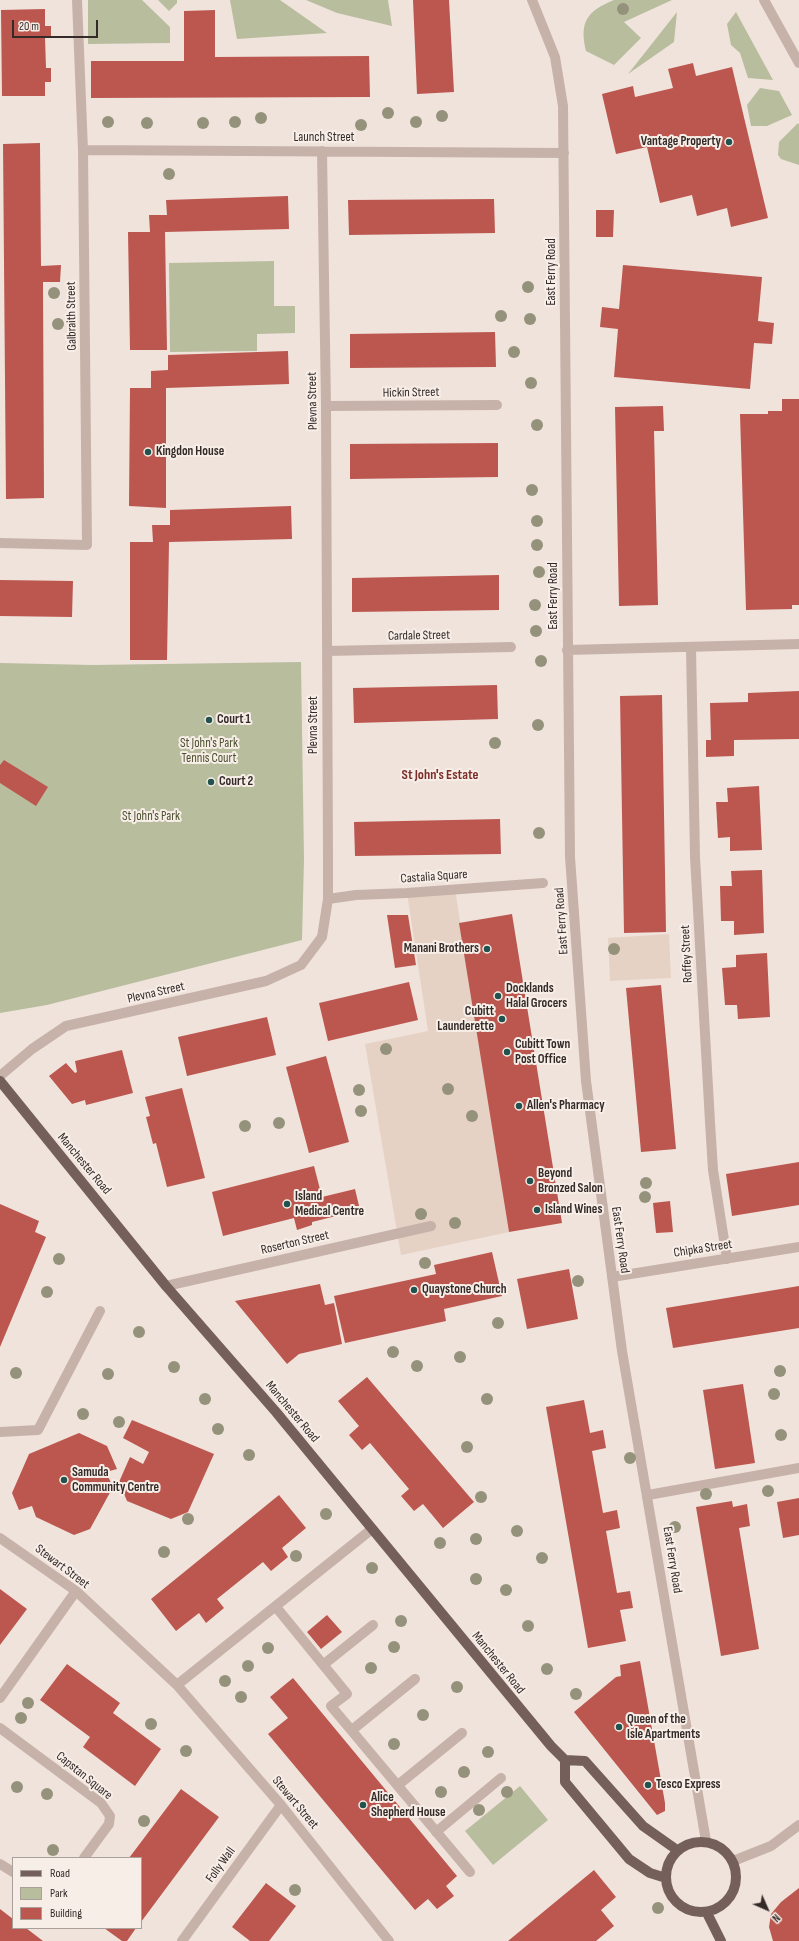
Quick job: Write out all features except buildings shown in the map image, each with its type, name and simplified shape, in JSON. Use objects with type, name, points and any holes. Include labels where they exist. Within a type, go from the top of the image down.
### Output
[{"type":"main road","name":"Manchester Road","points":[[0,1081],[90,1190],[166,1286],[276,1412],[522,1713],[565,1760]]},
{"type":"main road","points":[[666,1878],[650,1873],[629,1859],[565,1782],[565,1760],[585,1761],[643,1826],[677,1850]]},
{"type":"main road","points":[[706,1841],[718,1846],[728,1853],[733,1861],[736,1873],[733,1892],[726,1902],[717,1909],[707,1913],[697,1913],[678,1905],[667,1890],[666,1878],[669,1859],[677,1850],[688,1843],[706,1841]]},
{"type":"main road","points":[[707,1913],[721,1941]]},
{"type":"street","name":"Galbraith Street","points":[[0,543],[87,545],[83,150],[77,0]]},
{"type":"street","name":"East Ferry Road","points":[[544,0],[533,2],[555,57],[563,106],[570,857],[586,1081],[622,1351],[648,1495],[706,1841]]},
{"type":"street","points":[[764,0],[799,63]]},
{"type":"street","name":"Launch Street","points":[[83,150],[564,153]]},
{"type":"street","name":"Plevna Street","points":[[0,1076],[32,1048],[66,1026],[266,981],[301,966],[322,937],[328,899],[326,406],[322,151]]},
{"type":"street","name":"Hickin Street","points":[[326,406],[497,405]]},
{"type":"street","points":[[567,650],[691,648],[799,644]]},
{"type":"street","name":"Cardale Street","points":[[327,651],[511,648]]},
{"type":"street","name":"Roffey Street","points":[[691,648],[695,857],[710,1122],[713,1170],[727,1259]]},
{"type":"street","name":"Castalia Square","points":[[328,899],[356,895],[407,893],[543,883]]},
{"type":"street","name":"Roserton Street","points":[[166,1286],[431,1226]]},
{"type":"street","name":"Chipka Street","points":[[612,1277],[799,1247]]},
{"type":"street","points":[[0,1432],[38,1430],[100,1310]]},
{"type":"street","points":[[648,1495],[799,1468]]},
{"type":"street","points":[[177,1685],[372,1529]]},
{"type":"street","name":"Stewart Street","points":[[0,1538],[76,1591],[177,1685],[281,1805],[389,1941]]},
{"type":"street","points":[[0,1698],[76,1591]]},
{"type":"street","points":[[276,1607],[347,1694],[331,1706],[470,1872]]},
{"type":"street","points":[[323,1665],[373,1625]]},
{"type":"street","points":[[352,1730],[416,1678]]},
{"type":"street","name":"Capstan Square","points":[[0,1728],[101,1803],[110,1816],[109,1824],[85,1857]]},
{"type":"street","points":[[398,1785],[462,1733]]},
{"type":"street","points":[[436,1832],[501,1778]]},
{"type":"street","name":"Folly Wall","points":[[182,1941],[281,1805]]},
{"type":"street","points":[[733,1861],[771,1846],[799,1825]]},
{"type":"street","points":[[0,1864],[12,1871]]},
{"type":"green space","points":[[88,0],[142,0],[170,27],[170,43],[88,44]]},
{"type":"green space","points":[[158,0],[177,0],[177,3],[169,11]]},
{"type":"green space","points":[[230,0],[280,0],[327,33],[237,39]]},
{"type":"green space","points":[[306,0],[388,0],[392,26],[337,13]]},
{"type":"green space","points":[[614,0],[672,0],[624,22],[641,38],[614,65],[586,51],[584,32],[587,19],[591,13]]},
{"type":"green space","points":[[677,12],[674,42],[628,74]]},
{"type":"green space","points":[[736,12],[773,80],[748,78],[740,53],[731,45],[727,24]]},
{"type":"green space","points":[[760,88],[779,91],[792,115],[767,126],[751,126],[747,105]]},
{"type":"green space","points":[[798,123],[799,165],[781,159],[778,155],[779,142]]},
{"type":"green space","points":[[274,261],[274,306],[295,306],[295,333],[257,334],[257,351],[170,352],[169,263]]},
{"type":"green space","name":"St John's Park","points":[[301,662],[304,859],[302,940],[47,1005],[0,1013],[0,663],[93,665]]},
{"type":"green space","points":[[520,1786],[548,1820],[493,1865],[465,1831]]},
{"type":"shaded area","points":[[455,889],[509,1232],[401,1255],[365,1044],[428,1031],[407,893]]},
{"type":"shaded area","points":[[669,934],[671,978],[610,981],[608,938]]},
{"type":"place","name":"Vantage Property","points":[[729,142]]},
{"type":"place","name":"Kingdon House","points":[[148,452]]},
{"type":"place","name":"Court 1","points":[[209,720]]},
{"type":"place","name":"Court 2","points":[[211,782]]},
{"type":"place","name":"Manani Brothers","points":[[487,949]]},
{"type":"place","name":"Docklands Halal Grocers","points":[[498,996]]},
{"type":"place","name":"Cubitt Launderette","points":[[502,1019]]},
{"type":"place","name":"Cubitt Town Post Office","points":[[507,1052]]},
{"type":"place","name":"Allen's Pharmacy","points":[[519,1106]]},
{"type":"place","name":"Beyond Bronzed Salon","points":[[530,1181]]},
{"type":"place","name":"Island Medical Centre","points":[[287,1204]]},
{"type":"place","name":"Island Wines","points":[[537,1210]]},
{"type":"place","name":"Quaystone Church","points":[[414,1290]]},
{"type":"place","name":"Samuda Community Centre","points":[[64,1480]]},
{"type":"place","name":"Queen of the Isle Apartments","points":[[619,1727]]},
{"type":"place","name":"Tesco Express","points":[[648,1785]]},
{"type":"place","name":"Alice Shepherd House","points":[[363,1805]]},
{"type":"district","name":"St John's Estate","points":[[440,775]]},
{"type":"park label","name":"St John's Park Tennis Court","points":[[209,752]]}]
